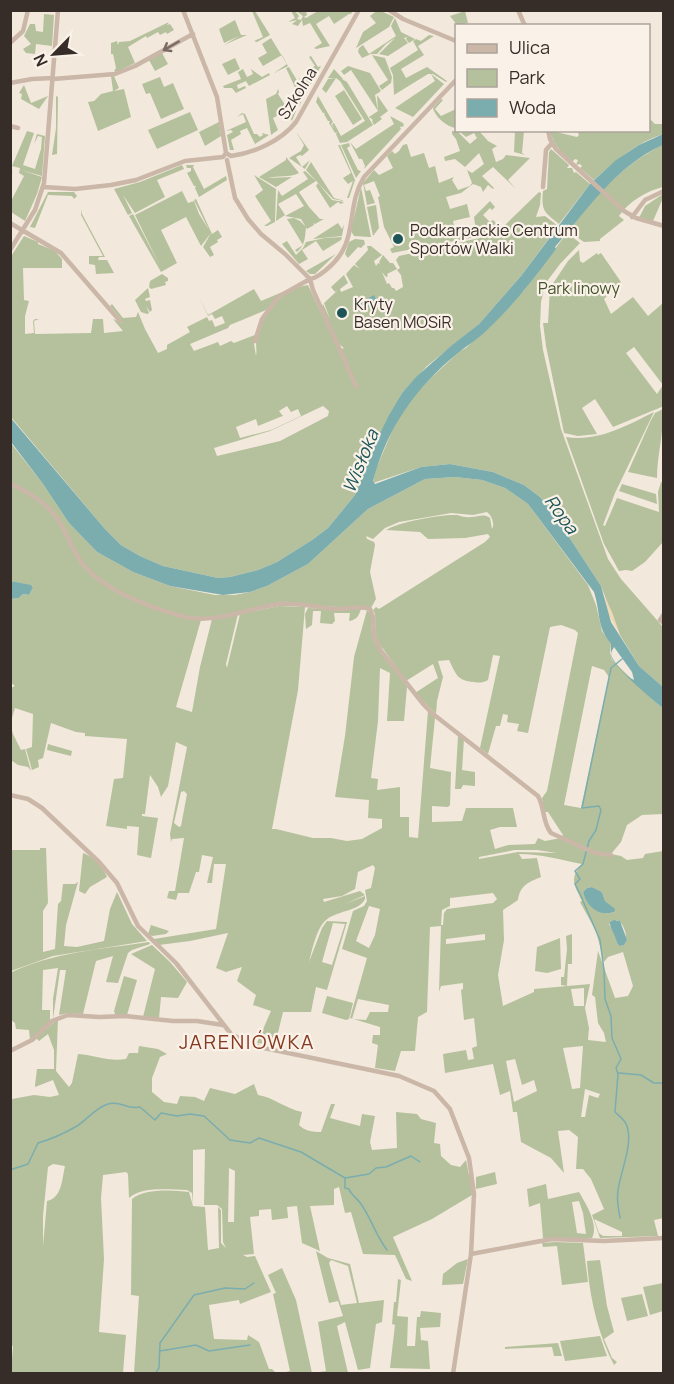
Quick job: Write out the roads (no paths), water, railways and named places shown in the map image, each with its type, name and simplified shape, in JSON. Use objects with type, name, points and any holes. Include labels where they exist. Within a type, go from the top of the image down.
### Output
[{"type":"street","points":[[10,43],[23,31],[28,10]]},
{"type":"street","points":[[10,250],[35,210],[44,187],[58,10]]},
{"type":"street","points":[[183,10],[218,102],[233,192],[244,214],[261,234],[310,279],[357,387]]},
{"type":"street","points":[[388,10],[403,19],[455,41]]},
{"type":"street","points":[[518,10],[524,24]]},
{"type":"street","name":"Szkolna","points":[[44,187],[78,189],[111,185],[136,180],[186,160],[254,151],[293,127],[360,12]]},
{"type":"street","points":[[10,83],[113,75],[193,34]]},
{"type":"street","points":[[255,341],[262,319],[278,297],[316,278],[329,268],[343,252],[349,237],[357,190],[364,177],[455,81]]},
{"type":"street","points":[[10,126],[18,128]]},
{"type":"street","points":[[549,132],[552,143],[623,211],[632,217],[663,225]]},
{"type":"street","points":[[543,187],[546,152],[552,143]]},
{"type":"street","points":[[632,217],[643,202],[663,191]]},
{"type":"street","points":[[10,223],[58,251],[120,321]]},
{"type":"street","points":[[10,483],[50,509],[61,524],[80,560],[90,571],[113,588],[166,611],[196,619],[280,604],[370,609],[374,636],[381,651],[424,705],[538,796],[546,827],[550,833],[587,849],[611,855]]},
{"type":"street","points":[[662,622],[663,614]]},
{"type":"street","points":[[10,795],[28,799],[42,808],[99,862],[117,883],[138,926],[181,968],[224,1025],[237,1038],[254,1046],[399,1076],[423,1085],[441,1097],[450,1109],[465,1143],[473,1176],[474,1209],[471,1254],[453,1374]]},
{"type":"street","points":[[10,1051],[32,1040],[59,1017],[68,1015],[125,1016],[224,1025]]},
{"type":"street","points":[[471,1254],[552,1239],[604,1241],[663,1238]]},
{"type":"water","points":[[663,134],[663,145],[631,164],[591,204],[506,311],[484,333],[443,366],[416,394],[386,443],[373,481],[375,484],[421,467],[450,464],[493,472],[524,485],[540,497],[554,514],[601,586],[611,622],[639,666],[663,687],[663,708],[614,662],[611,656],[611,644],[601,625],[594,592],[528,504],[505,488],[482,480],[455,477],[425,479],[368,509],[308,564],[267,586],[250,592],[223,595],[170,586],[133,572],[97,552],[69,523],[11,442],[10,417],[105,529],[121,545],[140,556],[163,566],[218,578],[258,570],[277,562],[328,528],[355,495],[376,442],[402,393],[416,377],[479,324],[521,276],[590,184],[616,160],[639,145]]},
{"type":"water","points":[[374,295],[378,303],[357,312],[354,306]]},
{"type":"water","points":[[11,581],[31,585],[33,587],[29,595],[23,594],[19,598],[11,599]]},
{"type":"water","points":[[592,887],[602,892],[605,901],[615,909],[614,912],[603,913],[594,910],[587,902],[583,892]]},
{"type":"water","points":[[614,920],[620,921],[627,940],[624,945],[620,946],[617,943],[610,924]]},
{"type":"waterway","points":[[620,1218],[618,1193],[629,1136],[625,1122],[615,1112],[618,1074],[616,1068],[621,1059],[612,1038],[611,1016],[605,999],[600,940],[575,884],[580,879],[575,871],[583,864],[601,810],[599,806],[582,808],[611,668],[622,659]]},
{"type":"waterway","points":[[619,1073],[641,1075],[654,1083],[664,1083]]},
{"type":"waterway","points":[[10,1170],[28,1164],[38,1143],[72,1129],[99,1108],[113,1103],[140,1107],[155,1120],[161,1113],[177,1116],[190,1114],[204,1116],[230,1140],[250,1143],[259,1138],[301,1152],[345,1178],[369,1174],[376,1168],[386,1167],[411,1156],[420,1162]]},
{"type":"waterway","points":[[345,1178],[345,1188],[349,1189],[361,1204],[387,1250]]},
{"type":"waterway","points":[[155,1374],[159,1368],[160,1343],[194,1295],[225,1288],[245,1289],[254,1283]]},
{"type":"waterway","points":[[160,1351],[196,1345],[209,1351],[250,1345]]},
{"type":"place","name":"Podkarpackie Centrum Sportów Walki","points":[[398,239]]},
{"type":"place","name":"Kryty Basen MOSiR","points":[[342,313]]},
{"type":"district","name":"JARENIÓWKA","points":[[247,1041]]},
{"type":"park label","name":"Park linowy","points":[[579,288]]},
{"type":"water label","name":"Wisłoka","points":[[360,461]]},
{"type":"water label","name":"Ropa","points":[[562,514]]}]
